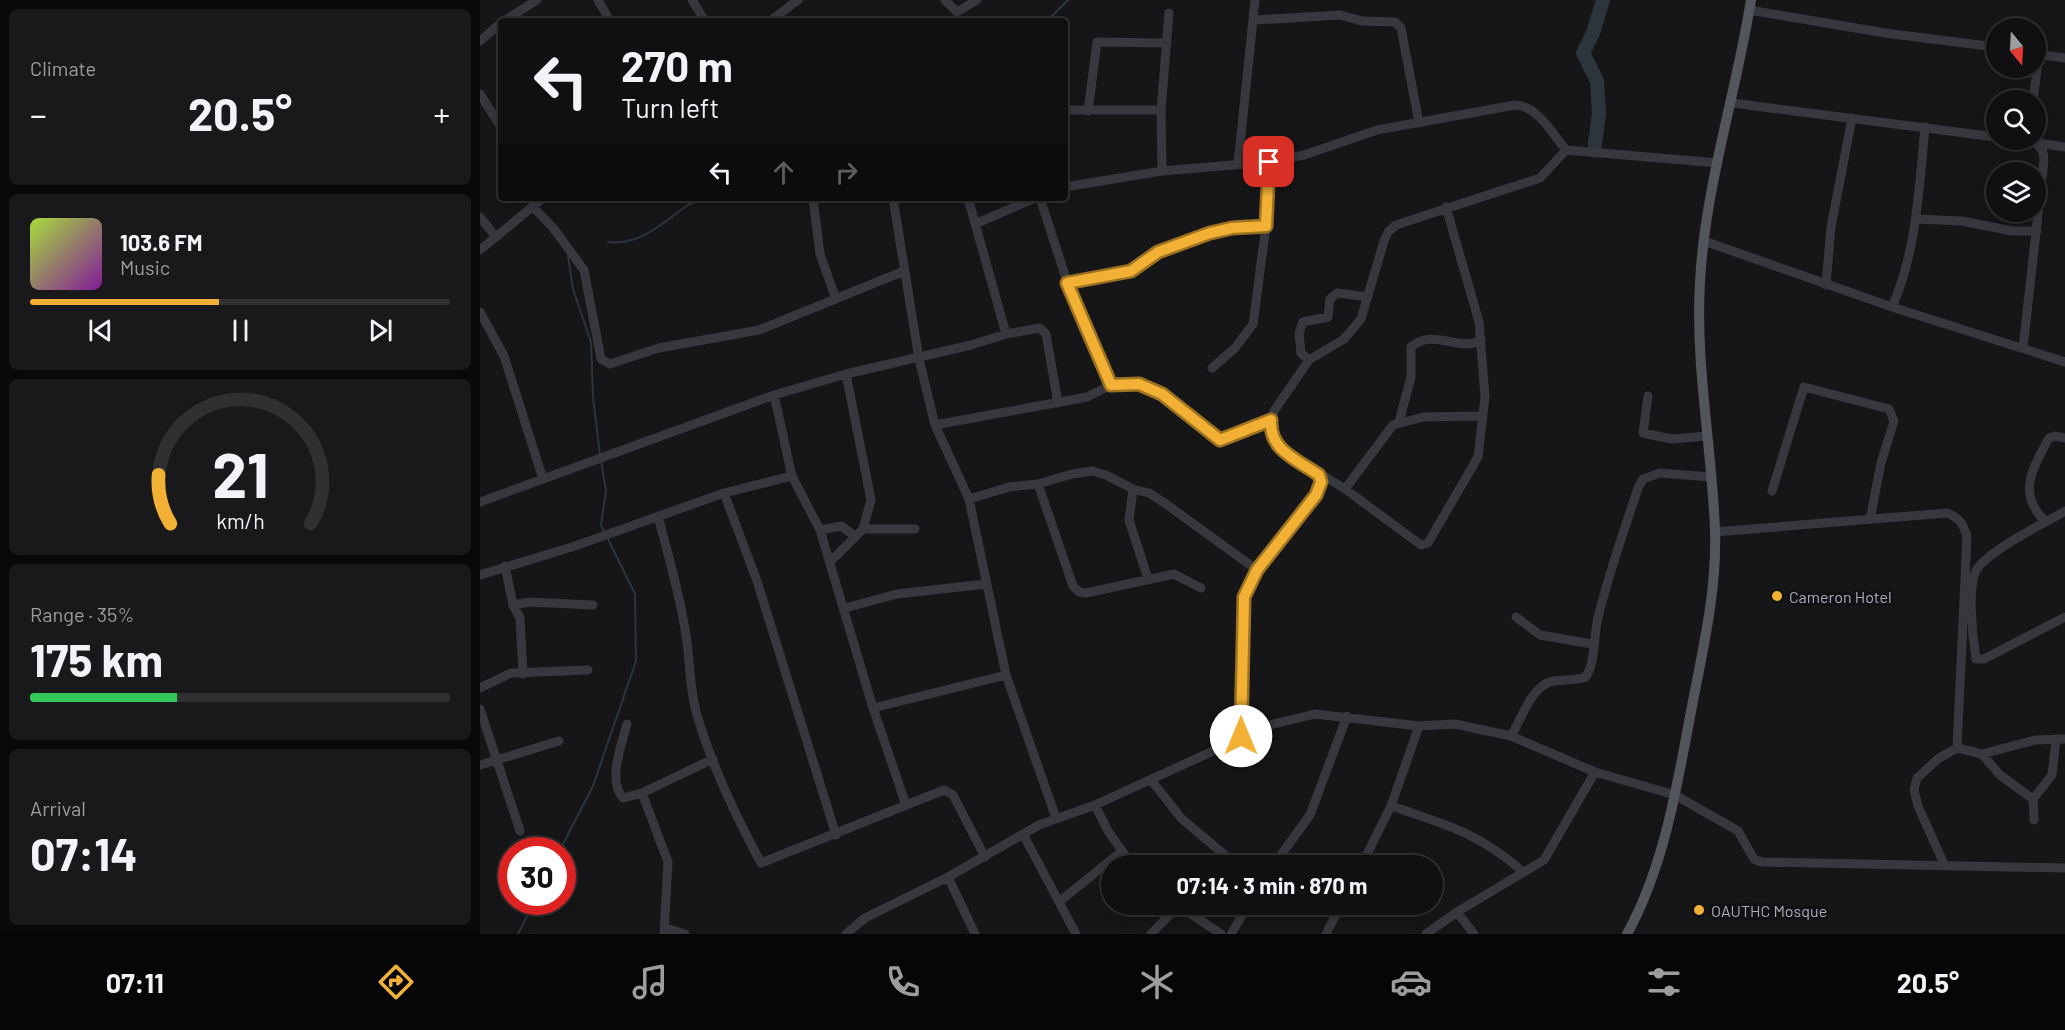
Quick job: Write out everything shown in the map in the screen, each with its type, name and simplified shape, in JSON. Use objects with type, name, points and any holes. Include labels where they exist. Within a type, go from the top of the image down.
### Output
[{"type":"main road","points":[[1626,934],[1648,890],[1675,795],[1713,586],[1715,532],[1700,326],[1700,284],[1704,241],[1750,5]]},
{"type":"street","points":[[508,18],[537,0]]},
{"type":"street","points":[[598,0],[608,18]]},
{"type":"street","points":[[692,0],[703,18]]},
{"type":"street","points":[[774,18],[798,0]]},
{"type":"street","points":[[945,0],[957,12],[977,0]]},
{"type":"street","points":[[1238,164],[1255,20],[1255,0]]},
{"type":"street","points":[[1750,5],[1885,33],[1986,46]]},
{"type":"street","points":[[1162,171],[1161,110],[1170,13]]},
{"type":"street","points":[[1255,20],[1340,15],[1362,21],[1395,22],[1401,28],[1419,123]]},
{"type":"street","points":[[480,41],[498,25]]},
{"type":"street","points":[[1088,111],[1097,42],[1167,43]]},
{"type":"street","points":[[2046,56],[2065,58]]},
{"type":"street","points":[[480,94],[498,122]]},
{"type":"street","points":[[1732,103],[1986,136]]},
{"type":"street","points":[[1068,187],[1162,171],[1269,162],[1304,155],[1377,130],[1526,106],[1535,112],[1566,150],[1718,163]]},
{"type":"street","points":[[1068,110],[1161,110]]},
{"type":"street","points":[[1826,285],[1831,227],[1852,118]]},
{"type":"street","points":[[1892,307],[1904,279],[1916,219],[1926,127]]},
{"type":"street","points":[[2046,143],[2065,147]]},
{"type":"street","points":[[1446,207],[1479,322],[1485,397],[1478,457],[1428,543],[1421,545],[1345,489],[1319,475],[1281,449],[1272,439],[1271,420],[1274,411],[1309,360],[1354,331],[1368,297],[1388,232],[1409,219],[1446,207],[1502,192],[1540,178],[1566,150]]},
{"type":"street","points":[[2023,348],[2044,160],[2042,150]]},
{"type":"street","points":[[1212,368],[1235,348],[1253,324],[1266,226],[1269,162]]},
{"type":"street","points":[[480,250],[540,201]]},
{"type":"street","points":[[813,201],[820,254],[836,299]]},
{"type":"street","points":[[893,201],[919,359],[935,425],[969,499],[1006,675],[1056,818]]},
{"type":"street","points":[[969,201],[1006,334]]},
{"type":"street","points":[[975,224],[1028,201]]},
{"type":"street","points":[[1042,201],[1067,283],[1111,385]]},
{"type":"street","points":[[533,207],[554,229],[584,270],[601,359],[610,364],[659,348],[741,336],[904,271]]},
{"type":"street","points":[[480,218],[496,237]]},
{"type":"street","points":[[1916,219],[1962,221],[2012,231],[2037,231]]},
{"type":"street","points":[[1067,283],[1131,271],[1158,252],[1210,233],[1232,228],[1266,226]]},
{"type":"street","points":[[1704,241],[1826,285],[2065,362]]},
{"type":"street","points":[[1309,360],[1301,353],[1299,333],[1303,322],[1328,316],[1330,299],[1337,293],[1368,297]]},
{"type":"street","points":[[482,314],[495,336],[519,400],[543,479]]},
{"type":"street","points":[[480,502],[774,395],[846,374],[919,359],[1006,334],[1040,327],[1044,330],[1058,403]]},
{"type":"street","points":[[1399,422],[1411,377],[1411,347],[1420,339],[1431,338],[1473,345],[1481,340]]},
{"type":"street","points":[[830,562],[859,532],[871,500],[846,374]]},
{"type":"street","points":[[935,425],[1087,397],[1111,385],[1139,384],[1162,394],[1220,440],[1271,420]]},
{"type":"street","points":[[1772,491],[1804,387],[1889,409],[1894,421],[1881,463],[1870,519]]},
{"type":"street","points":[[774,395],[792,476],[820,530],[873,708],[906,805]]},
{"type":"street","points":[[1648,396],[1643,433],[1671,439],[1707,436]]},
{"type":"street","points":[[1345,489],[1393,425],[1423,417],[1481,416]]},
{"type":"street","points":[[2046,522],[2031,501],[2028,480],[2049,438],[2055,436],[2065,438]]},
{"type":"street","points":[[969,499],[1009,487],[1038,484],[1092,471],[1106,475],[1133,489],[1149,493],[1257,570]]},
{"type":"street","points":[[1512,736],[1538,688],[1554,681],[1577,681],[1586,677],[1592,666],[1592,644],[1631,510],[1643,479],[1660,473],[1711,477]]},
{"type":"street","points":[[1241,736],[1244,597],[1257,570],[1316,495],[1321,482],[1319,475]]},
{"type":"street","points":[[480,575],[600,537],[724,493],[792,476]]},
{"type":"street","points":[[1038,484],[1073,586],[1079,592],[1098,591],[1174,574],[1201,588]]},
{"type":"street","points":[[1133,489],[1129,520],[1148,579]]},
{"type":"street","points":[[724,493],[757,581],[836,835]]},
{"type":"street","points":[[2065,511],[1997,550],[1976,571],[1970,618],[1976,659],[1984,659],[2045,630],[2065,617]]},
{"type":"street","points":[[1715,532],[1947,513],[1957,517],[1963,524],[1967,536],[1957,748]]},
{"type":"street","points":[[658,516],[680,603],[690,682],[697,716],[743,830],[761,863],[944,790],[949,792],[985,857]]},
{"type":"street","points":[[820,530],[841,526],[859,532],[915,529]]},
{"type":"street","points":[[505,566],[513,605],[520,618],[523,674]]},
{"type":"street","points":[[845,608],[897,594],[986,584]]},
{"type":"street","points":[[513,605],[529,602],[592,605]]},
{"type":"street","points":[[1516,617],[1540,635],[1592,644]]},
{"type":"street","points":[[480,688],[511,673],[588,670]]},
{"type":"street","points":[[873,708],[1006,675]]},
{"type":"street","points":[[480,709],[520,831]]},
{"type":"street","points":[[846,934],[865,918],[948,877],[1056,818],[1095,805],[1241,736],[1292,718],[1315,714],[1419,726],[1455,724],[1512,736],[1595,772],[1675,795],[1738,831],[1754,859],[1761,862],[2065,868]]},
{"type":"street","points":[[1281,855],[1310,815],[1347,716]]},
{"type":"street","points":[[627,724],[619,755],[616,788],[623,798],[642,793],[713,759]]},
{"type":"street","points":[[1366,855],[1391,806],[1419,726]]},
{"type":"street","points":[[1944,864],[1918,806],[1914,790],[1917,778],[1939,758],[1957,748],[1982,754],[2036,740],[2061,740],[2052,775],[2032,799],[2034,820]]},
{"type":"street","points":[[480,765],[559,741]]},
{"type":"street","points":[[1982,754],[2000,775],[2032,799]]},
{"type":"street","points":[[1426,934],[1457,912],[1544,860],[1554,838],[1585,792],[1595,772]]},
{"type":"street","points":[[1151,780],[1182,819],[1225,855]]},
{"type":"street","points":[[642,793],[668,862],[665,931],[685,934]]},
{"type":"street","points":[[1095,805],[1108,831],[1125,855]]},
{"type":"street","points":[[1391,806],[1468,832],[1493,846],[1523,872]]},
{"type":"street","points":[[1023,834],[1076,934]]},
{"type":"street","points":[[1059,902],[1122,851]]},
{"type":"street","points":[[948,877],[975,934]]},
{"type":"street","points":[[1457,912],[1474,934]]},
{"type":"street","points":[[1151,934],[1168,915]]},
{"type":"street","points":[[1192,915],[1221,934]]},
{"type":"street","points":[[1231,934],[1242,915]]},
{"type":"street","points":[[1326,934],[1336,915]]},
{"type":"waterway","points":[[1050,18],[1068,0]]},
{"type":"waterway","points":[[1594,151],[1599,113],[1597,81],[1583,53],[1593,33],[1603,0]]},
{"type":"waterway","points":[[608,242],[641,237],[688,205],[698,201]]},
{"type":"waterway","points":[[568,256],[573,289],[591,342],[593,397],[600,455]]},
{"type":"waterway","points":[[601,460],[606,491],[601,525],[605,534]]},
{"type":"waterway","points":[[567,837],[593,786],[636,661],[635,594],[608,539]]},
{"type":"waterway","points":[[518,934],[528,915]]},
{"type":"place","name":"Cameron Hotel","points":[[1777,596]]},
{"type":"place","name":"OAUTHC Mosque","points":[[1699,910]]},
{"type":"route","points":[[1241,736],[1244,597],[1251,578],[1316,495],[1321,482],[1319,475],[1281,449],[1272,439],[1271,420],[1220,440],[1207,432],[1162,394],[1139,384],[1111,385],[1067,283],[1131,271],[1158,252],[1210,233],[1232,228],[1266,226],[1269,162]]}]
